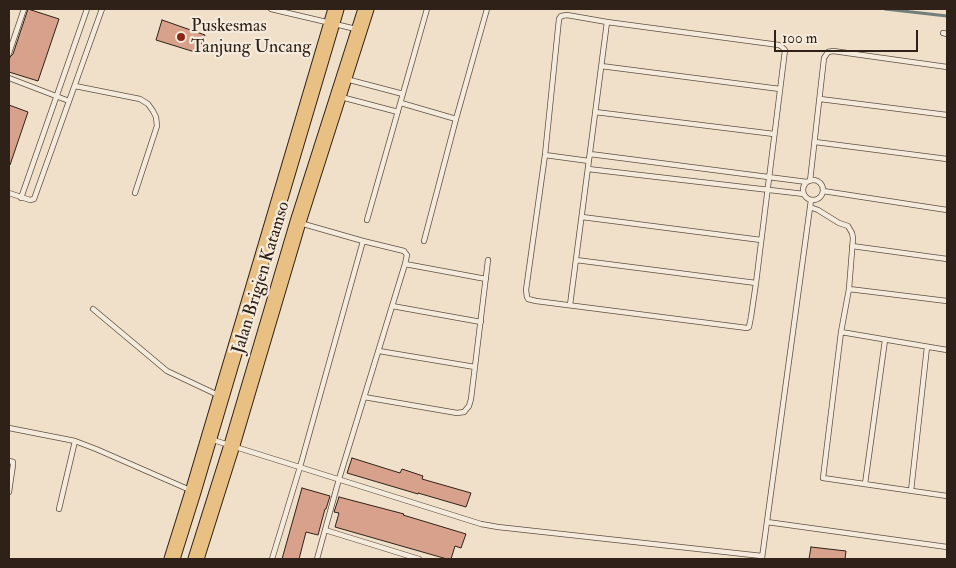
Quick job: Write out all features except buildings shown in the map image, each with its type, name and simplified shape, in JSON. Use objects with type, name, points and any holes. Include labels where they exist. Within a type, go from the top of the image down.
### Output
[{"type":"highway","name":"Jalan Brigjen Katamso","points":[[196,559],[298,222],[366,9]]},
{"type":"highway","name":"Jalan Brigjen Katamso","points":[[172,559],[334,16]]},
{"type":"lane","points":[[9,53],[24,9]]},
{"type":"lane","points":[[22,198],[87,9]]},
{"type":"lane","points":[[9,193],[22,198],[34,199],[102,9]]},
{"type":"lane","points":[[271,9],[334,16],[360,30]]},
{"type":"lane","points":[[367,220],[426,9]]},
{"type":"lane","points":[[424,241],[487,9]]},
{"type":"lane","points":[[567,15],[782,46],[785,50],[780,89],[749,327],[528,299],[526,295],[545,155],[559,19],[561,16],[567,15]]},
{"type":"lane","points":[[570,305],[607,22]]},
{"type":"lane","points":[[590,154],[808,182],[813,180],[822,185],[823,191],[821,197],[815,200],[806,197],[803,188],[808,182],[815,142],[824,58],[828,52],[947,67]]},
{"type":"lane","points":[[601,66],[780,89]]},
{"type":"lane","points":[[9,78],[69,101]]},
{"type":"lane","points":[[344,79],[403,94]]},
{"type":"lane","points":[[75,86],[140,99],[148,104],[153,111],[156,117],[156,126],[135,193]]},
{"type":"lane","points":[[339,96],[398,112]]},
{"type":"lane","points":[[820,99],[947,115]]},
{"type":"lane","points":[[401,102],[456,119]]},
{"type":"lane","points":[[595,112],[774,134]]},
{"type":"lane","points":[[815,142],[947,159]]},
{"type":"lane","points":[[545,155],[589,161]]},
{"type":"lane","points":[[588,169],[804,194]]},
{"type":"lane","points":[[823,191],[947,210]]},
{"type":"lane","points":[[209,438],[481,524],[762,558],[811,200]]},
{"type":"lane","points":[[810,207],[850,229],[852,232],[849,289],[841,332],[823,478],[947,496]]},
{"type":"lane","points":[[582,217],[761,240]]},
{"type":"lane","points":[[298,222],[363,241],[404,250],[407,255],[406,264],[339,479],[317,559]]},
{"type":"lane","points":[[272,559],[300,467],[363,241]]},
{"type":"lane","points":[[852,246],[947,259]]},
{"type":"lane","points":[[364,397],[457,413],[464,412],[471,400],[488,260]]},
{"type":"lane","points":[[576,260],[756,283]]},
{"type":"lane","points":[[406,264],[486,279]]},
{"type":"lane","points":[[849,289],[947,302]]},
{"type":"lane","points":[[392,306],[481,322]]},
{"type":"lane","points":[[94,309],[167,370],[221,397]]},
{"type":"lane","points":[[841,332],[947,350]]},
{"type":"lane","points":[[865,484],[885,340]]},
{"type":"lane","points":[[912,491],[927,347]]},
{"type":"lane","points":[[379,350],[475,367]]},
{"type":"lane","points":[[9,428],[75,441],[193,492]]},
{"type":"lane","points":[[59,509],[75,441]]},
{"type":"lane","points":[[9,461],[13,463],[9,492]]},
{"type":"lane","points":[[767,522],[947,547]]},
{"type":"lane","points":[[325,530],[419,559]]},
{"type":"waterway","points":[[885,9],[947,16]]},
{"type":"place","name":"Puskesmas Tanjung Uncang","points":[[181,37]]}]
